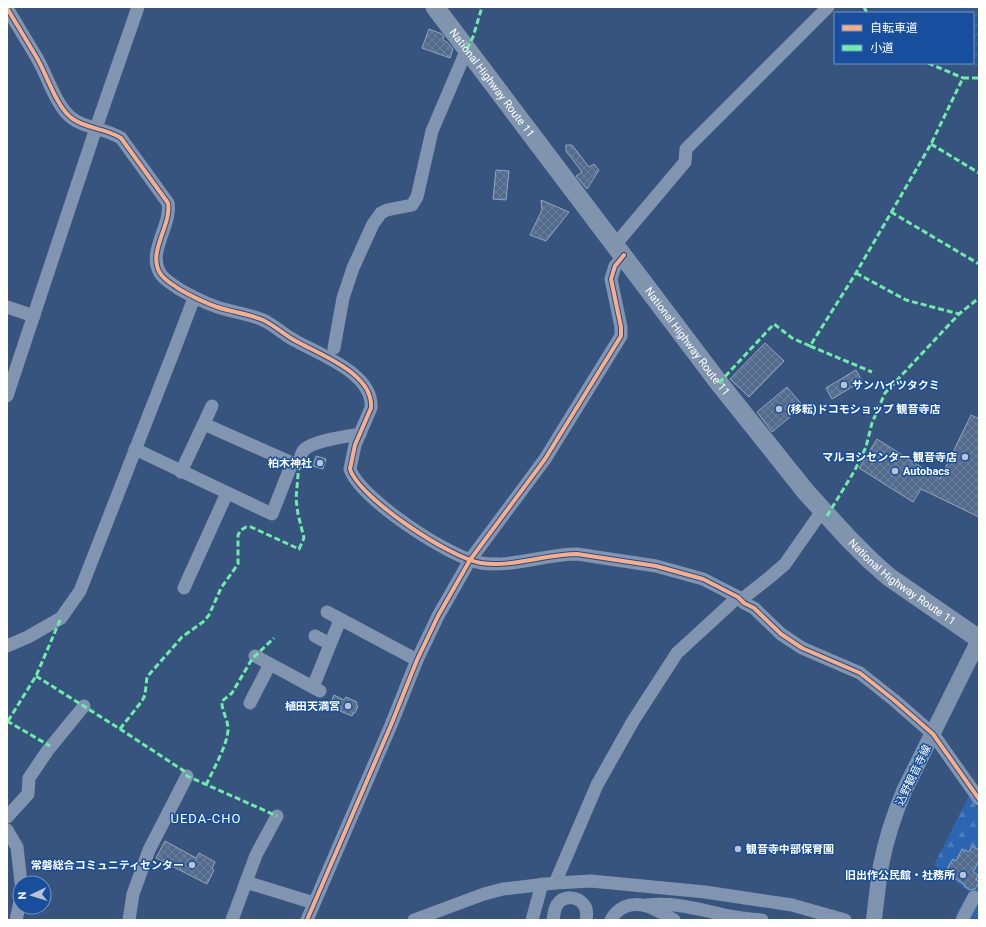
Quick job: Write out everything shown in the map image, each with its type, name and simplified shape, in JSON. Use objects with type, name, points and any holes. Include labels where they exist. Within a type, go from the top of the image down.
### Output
[{"type":"highway","name":"National Highway Route 11","points":[[435,7],[729,395],[788,471],[822,511],[871,561],[890,577],[979,639]]},
{"type":"main road","name":"込野観音寺線","points":[[874,920],[881,865],[895,813],[904,791],[979,639]]},
{"type":"street","points":[[7,396],[138,7]]},
{"type":"street","points":[[307,920],[438,616],[470,560],[545,459],[621,336],[621,327],[611,279],[619,250],[685,162],[686,149],[828,7]]},
{"type":"street","points":[[7,8],[38,59],[64,111],[72,119],[79,123],[112,132],[121,138],[168,203],[168,215],[157,253],[159,272],[165,279],[194,298],[217,307],[263,320],[294,340],[322,354],[356,375],[365,387],[372,404],[355,446],[350,469],[355,480],[382,507],[404,524],[441,546],[470,560],[480,563],[494,564],[578,554],[656,566],[703,579],[740,598],[754,608],[781,634],[802,648],[860,673],[894,700],[933,734],[979,799]]},
{"type":"street","points":[[334,348],[343,298],[358,255],[373,224],[381,213],[387,210],[412,205],[417,197],[432,131],[467,49]]},
{"type":"street","points":[[7,646],[28,637],[61,618],[80,590],[194,298]]},
{"type":"street","points":[[7,307],[34,316]]},
{"type":"street","points":[[181,472],[212,406]]},
{"type":"street","points":[[204,424],[292,463],[299,463],[303,452],[309,447],[333,439],[360,434]]},
{"type":"street","points":[[135,449],[272,514],[292,463]]},
{"type":"street","points":[[184,588],[227,493]]},
{"type":"street","points":[[532,920],[548,883],[597,785],[641,708],[677,653],[740,598],[770,577],[785,564],[822,511]]},
{"type":"street","points":[[328,612],[340,620],[418,660]]},
{"type":"street","points":[[255,656],[317,689],[330,644],[340,620]]},
{"type":"street","points":[[315,636],[330,644]]},
{"type":"street","points":[[250,703],[270,664]]},
{"type":"street","points":[[7,817],[28,794],[29,778],[48,750],[84,706]]},
{"type":"street","points":[[128,920],[133,894],[149,850],[186,776]]},
{"type":"street","points":[[232,920],[256,855],[277,816]]},
{"type":"street","points":[[7,830],[17,847],[21,875]]},
{"type":"street","points":[[414,920],[484,894],[503,889],[548,883],[591,880],[705,892],[792,905],[824,917],[845,920]]},
{"type":"street","points":[[246,882],[314,903]]},
{"type":"street","points":[[962,920],[974,897]]},
{"type":"street","points":[[544,920],[548,904],[553,899],[572,902],[578,900],[585,905],[587,913],[586,920]]},
{"type":"street","points":[[553,920],[557,904],[564,899],[572,902]]},
{"type":"street","points":[[611,920],[620,910],[628,906],[638,904],[682,905],[730,916],[762,920]]},
{"type":"street","points":[[646,905],[657,916],[674,920]]},
{"type":"green space","points":[[969,796],[979,811],[979,918],[965,919],[956,914],[969,892],[934,865]]},
{"type":"water","points":[[877,7],[979,7],[979,66],[960,64],[974,64],[974,12],[878,12]]},
{"type":"building","points":[[429,29],[442,34],[444,37],[443,40],[453,49],[450,58],[422,48]]},
{"type":"building","points":[[566,145],[572,145],[589,167],[594,164],[599,170],[587,189],[576,176],[582,172],[566,151]]},
{"type":"building","points":[[496,170],[509,171],[506,200],[493,199]]},
{"type":"building","points":[[541,200],[569,212],[546,241],[530,235],[542,210]]},
{"type":"building","points":[[765,343],[784,361],[749,397],[730,379]]},
{"type":"building","name":"サンハイツタクミ","points":[[856,370],[862,381],[832,399],[826,388]]},
{"type":"building","name":"(移転)ドコモショップ 観音寺店","points":[[787,387],[803,406],[772,432],[757,412]]},
{"type":"building","points":[[971,415],[979,419],[979,517],[921,489],[913,502],[859,468],[877,439],[940,479]]},
{"type":"building","name":"柏木神社","points":[[316,456],[326,459],[323,469],[313,466]]},
{"type":"building","name":"植田天満宮","points":[[334,695],[344,700],[346,697],[357,702],[356,705],[358,706],[352,716],[340,711],[342,707],[331,702]]},
{"type":"building","name":"常磐総合コミュニティセンター","points":[[165,841],[196,858],[199,853],[215,862],[212,868],[214,870],[207,884],[156,858]]},
{"type":"building","points":[[972,846],[979,850],[979,861],[973,872],[978,875],[976,879],[979,882],[975,889],[970,890],[945,872],[953,859],[956,861],[962,849],[969,852]]},
{"type":"marked path","points":[[467,49],[473,37],[482,7]]},
{"type":"marked path","points":[[864,7],[866,12]]},
{"type":"marked path","points":[[930,64],[963,78]]},
{"type":"marked path","points":[[719,383],[774,324],[792,338],[810,346],[856,273],[931,144],[963,78],[979,78]]},
{"type":"marked path","points":[[931,144],[979,173]]},
{"type":"marked path","points":[[891,212],[979,264]]},
{"type":"marked path","points":[[856,273],[906,300],[959,314]]},
{"type":"marked path","points":[[827,516],[855,470],[866,447],[872,423],[885,393],[959,314],[979,298]]},
{"type":"marked path","points":[[810,346],[872,372]]},
{"type":"marked path","points":[[120,729],[142,701],[145,695],[147,677],[182,637],[203,622],[209,615],[221,588],[238,564],[238,535],[241,530],[246,527],[251,527],[299,549],[304,538],[296,499],[299,463]]},
{"type":"marked path","points":[[8,721],[36,676],[61,618]]},
{"type":"marked path","points":[[206,785],[226,742],[228,725],[222,701],[232,693],[252,659],[274,638]]},
{"type":"marked path","points":[[36,676],[184,771],[187,776],[277,816]]},
{"type":"marked path","points":[[7,721],[50,746]]},
{"type":"cycle path","points":[[7,8],[37,58],[62,108],[67,114],[78,122],[109,132],[121,138],[168,203],[167,220],[156,256],[157,265],[164,278],[179,289],[207,303],[267,322],[294,340],[343,366],[364,385],[370,396],[371,408],[355,445],[350,469],[357,481],[387,510],[428,539],[467,559],[481,563],[504,564],[553,556],[577,554],[656,566],[703,579],[738,597],[744,603],[754,608],[781,634],[802,648],[860,673],[894,700],[933,734],[979,799]]},
{"type":"cycle path","points":[[307,920],[391,725],[417,660],[438,616],[470,560],[545,459],[621,336],[621,327],[611,279],[615,266],[624,255]]},
{"type":"place","name":"サンハイツタクミ","points":[[844,385]]},
{"type":"place","name":"(移転)ドコモショップ 観音寺店","points":[[779,409]]},
{"type":"place","name":"マルヨシセンター 観音寺店","points":[[965,457]]},
{"type":"place","name":"柏木神社","points":[[320,463]]},
{"type":"place","name":"Autobacs","points":[[895,471]]},
{"type":"place","name":"植田天満宮","points":[[348,706]]},
{"type":"place","name":"観音寺中部保育園","points":[[738,849]]},
{"type":"place","name":"常磐総合コミュニティセンター","points":[[192,865]]},
{"type":"place","name":"旧出作公民館・社務所","points":[[963,875]]},
{"type":"district","name":"UEDA-CHO","points":[[206,818]]}]
